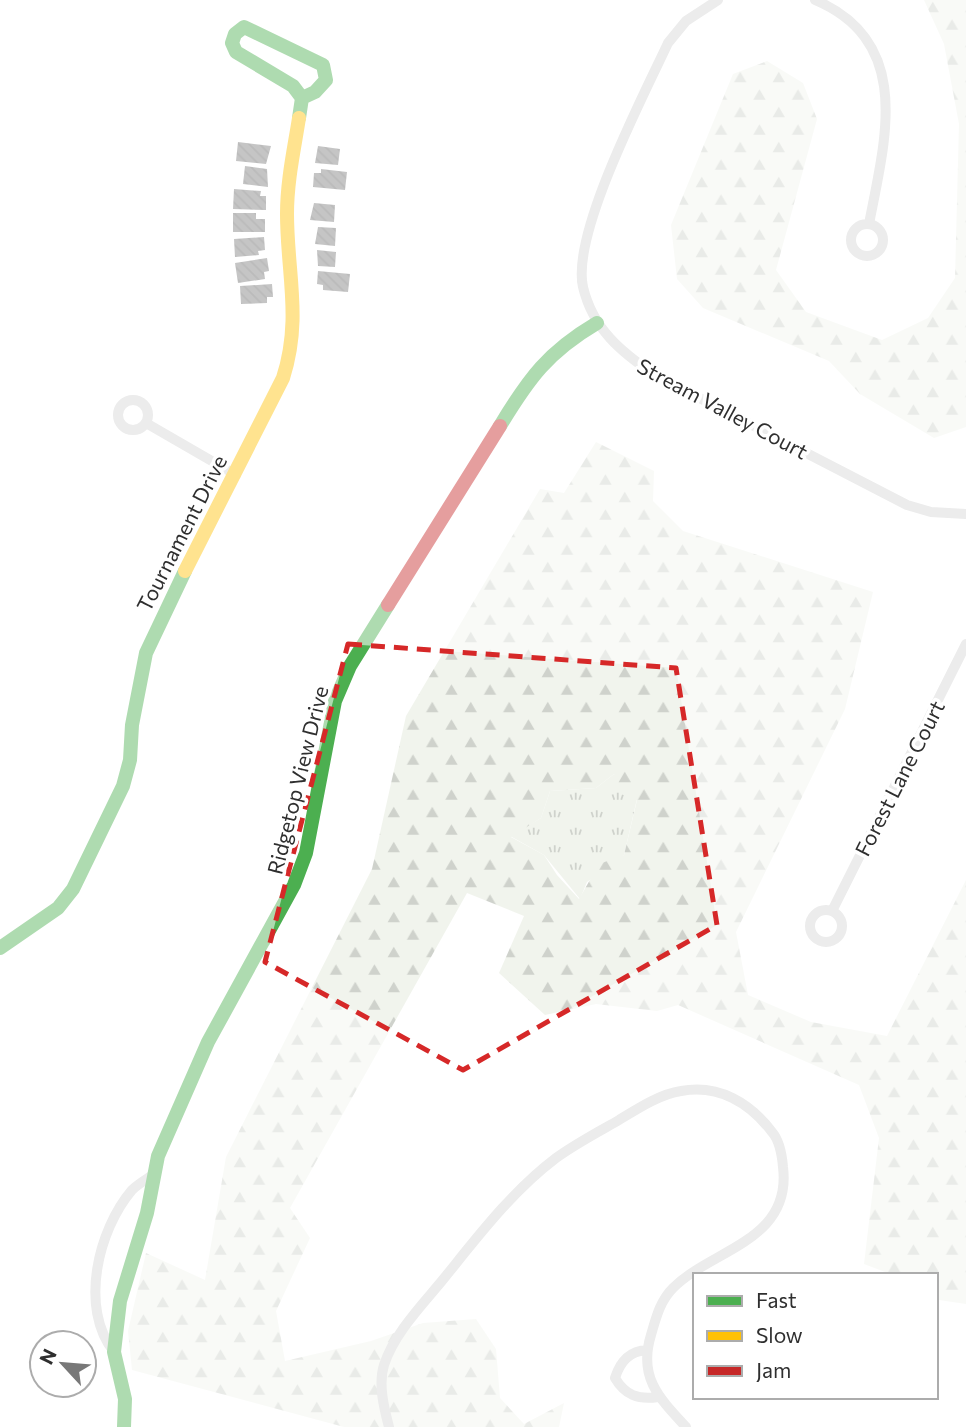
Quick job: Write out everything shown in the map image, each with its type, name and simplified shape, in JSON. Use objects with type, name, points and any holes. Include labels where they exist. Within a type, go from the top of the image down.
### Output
[{"type":"street","name":"Stream Valley Court","points":[[718,0],[686,21],[668,43],[592,221],[581,265],[583,288],[597,323],[621,352],[655,375],[907,505],[931,512],[966,514]]},
{"type":"street","points":[[815,0],[844,14],[857,25],[869,39],[882,68],[887,111],[869,224]]},
{"type":"street","points":[[244,27],[264,34],[323,65],[326,80],[315,92],[302,98],[293,86],[236,52],[232,43],[235,34],[244,27]]},
{"type":"street","name":"Tournament Drive","points":[[0,948],[58,908],[73,889],[123,786],[131,760],[132,725],[144,665],[153,636],[283,377],[297,315],[287,215],[302,98]]},
{"type":"street","name":"Ridgetop View Drive","points":[[124,1427],[125,1398],[114,1352],[120,1301],[147,1213],[162,1144],[194,1070],[294,885],[308,841],[335,701],[350,666],[531,375],[562,345],[597,323]]},
{"type":"street","points":[[146,424],[236,475]]},
{"type":"street","name":"Forest Lane Court","points":[[832,911],[966,644]]},
{"type":"street","points":[[389,1427],[381,1377],[385,1363],[412,1318],[486,1227],[557,1158],[588,1139],[657,1100],[680,1091],[711,1090],[740,1100],[775,1135],[784,1177],[778,1203],[762,1228],[745,1244],[689,1275],[672,1289],[659,1308],[647,1350],[647,1366],[658,1397],[686,1427]]},
{"type":"street","name":"Ridgetop View Drive","points":[[114,1352],[104,1340],[95,1285],[103,1246],[114,1219],[133,1189],[154,1174]]},
{"type":"street","points":[[647,1350],[637,1351],[627,1357],[614,1378],[633,1396],[645,1399],[658,1397]]},
{"type":"highlighted area","points":[[348,644],[676,668],[717,925],[463,1070],[265,962]]},
{"type":"green space","points":[[924,0],[966,0],[966,427],[934,438],[860,394],[829,361],[703,308],[677,279],[671,225],[733,74],[767,61],[803,83],[817,119],[776,270],[806,312],[882,340],[928,318],[955,278],[959,124],[944,44]]},
{"type":"green space","points":[[596,442],[654,471],[653,501],[683,531],[873,592],[845,709],[736,932],[748,995],[811,1022],[887,1036],[966,880],[966,1304],[939,1300],[938,1304],[938,1273],[888,1273],[864,1264],[879,1138],[859,1085],[678,1005],[657,1011],[596,1004],[545,1015],[499,973],[524,916],[467,893],[290,1208],[310,1238],[276,1311],[285,1361],[371,1341],[423,1323],[476,1319],[496,1349],[500,1398],[524,1424],[564,1403],[559,1427],[344,1427],[132,1370],[128,1331],[146,1253],[205,1280],[226,1157],[372,869],[406,716],[540,489],[564,493]],"holes":[[[614,774],[621,794],[637,800],[624,855],[599,864],[579,899],[557,875],[544,855],[511,837],[541,818],[550,791],[596,788]]]},
{"type":"green space","points":[[614,774],[637,799],[624,855],[587,882],[580,899],[544,855],[510,836],[541,818],[550,791],[596,788]]},
{"type":"building","points":[[238,142],[271,146],[266,164],[236,161]]},
{"type":"building","points":[[318,146],[340,149],[338,165],[315,163]]},
{"type":"building","points":[[245,166],[267,169],[268,187],[243,184]]},
{"type":"building","points":[[321,169],[347,172],[345,190],[313,187],[314,173],[321,173]]},
{"type":"building","points":[[234,189],[261,191],[260,196],[266,196],[266,210],[233,209]]},
{"type":"building","points":[[314,203],[335,205],[334,222],[310,220]]},
{"type":"building","points":[[233,213],[256,213],[256,219],[265,219],[265,232],[233,232]]},
{"type":"building","points":[[318,227],[336,228],[335,246],[315,244]]},
{"type":"building","points":[[264,237],[265,250],[258,251],[259,255],[235,257],[234,239]]},
{"type":"building","points":[[317,250],[336,252],[335,267],[318,266]]},
{"type":"building","points":[[267,258],[269,271],[264,272],[265,279],[238,283],[235,263]]},
{"type":"building","points":[[318,271],[350,274],[348,292],[323,290],[323,285],[317,284]]},
{"type":"building","points":[[272,284],[273,297],[267,297],[267,303],[241,304],[240,286]]},
{"type":"traffic: fast","points":[[299,118],[302,98],[293,86],[236,52],[232,43],[235,34],[244,27],[323,65],[326,80],[315,92],[302,98]]},
{"type":"traffic: fast","points":[[500,426],[541,367],[565,345],[597,323]]},
{"type":"traffic: fast","points":[[0,948],[58,908],[73,889],[123,786],[130,760],[132,725],[146,653],[185,571]]},
{"type":"traffic: fast","points":[[124,1427],[125,1399],[114,1352],[120,1301],[147,1213],[158,1156],[208,1042],[294,885],[306,853],[335,701],[350,666],[388,605]]},
{"type":"traffic: slow","points":[[185,571],[283,378],[289,356],[293,316],[287,202],[299,118]]},
{"type":"traffic: jam","points":[[388,605],[500,426]]}]
